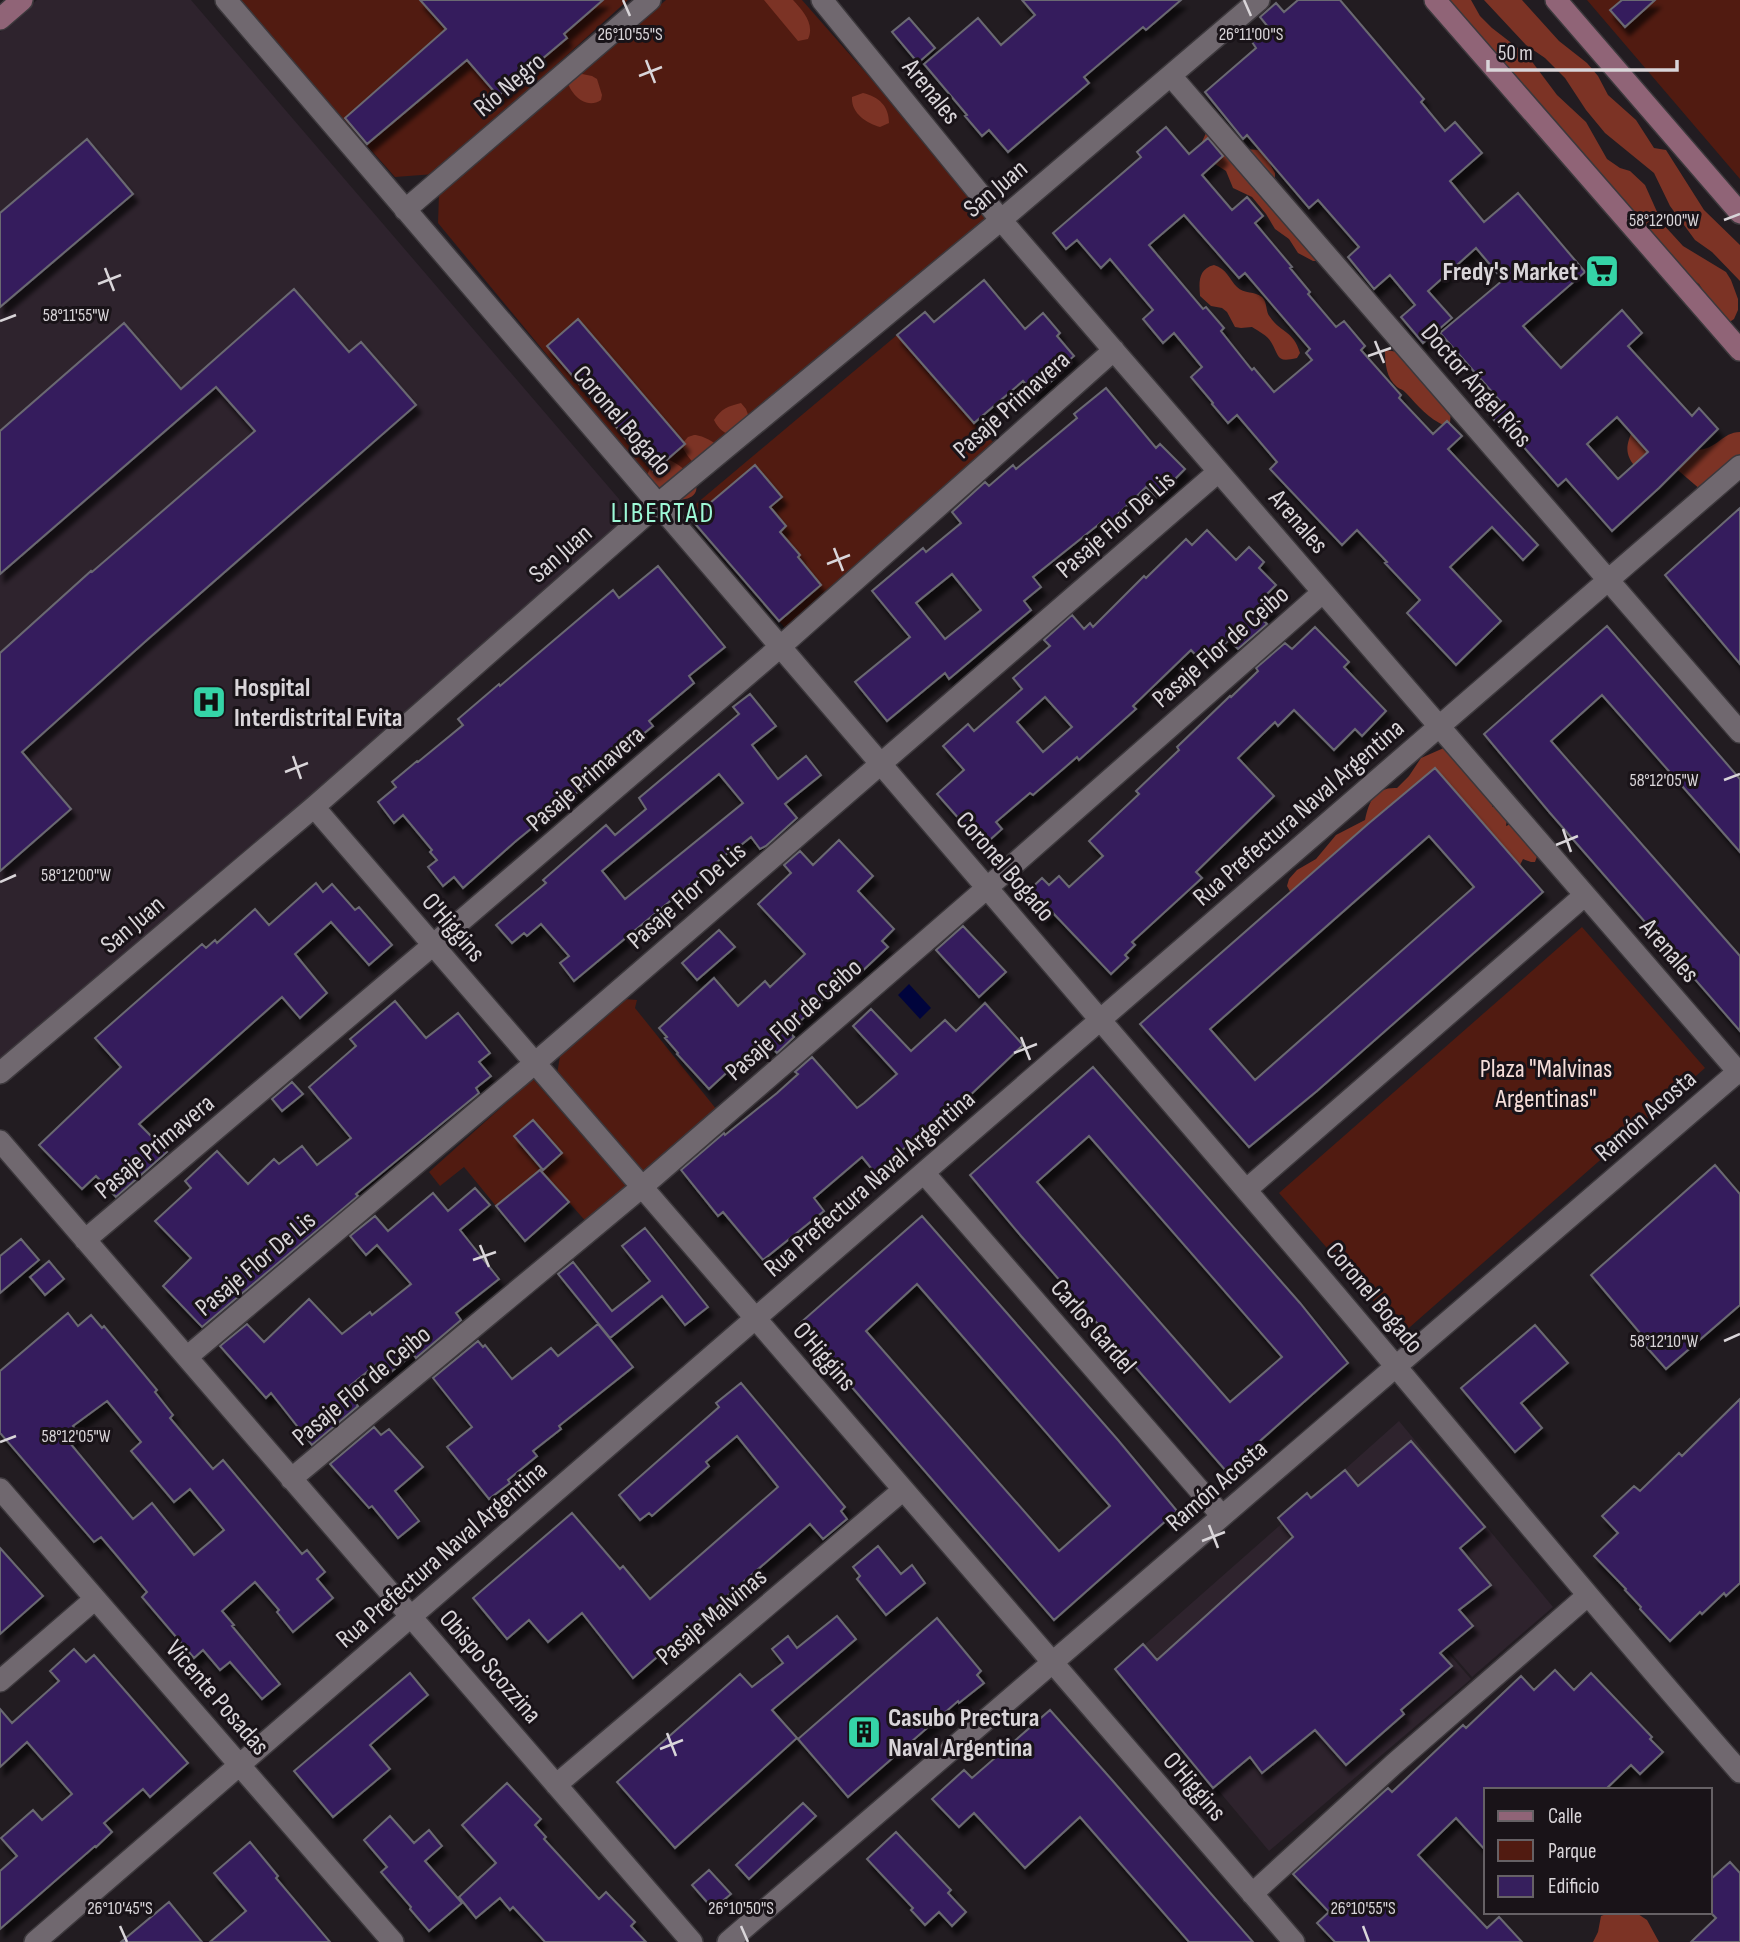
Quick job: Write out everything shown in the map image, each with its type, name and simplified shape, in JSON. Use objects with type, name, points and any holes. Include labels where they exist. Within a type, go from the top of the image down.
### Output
[{"type":"main road","points":[[0,19],[22,0]]},
{"type":"main road","points":[[1435,0],[1740,350]]},
{"type":"main road","points":[[1556,0],[1740,213]]},
{"type":"street","name":"Coronel Bogado","points":[[226,0],[988,887],[1396,1366],[1587,1596],[1740,1772]]},
{"type":"street","name":"Río Negro","points":[[405,210],[650,0]]},
{"type":"street","name":"Arenales","points":[[822,0],[1001,220],[1739,1072]]},
{"type":"street","name":"San Juan","points":[[0,1073],[314,807],[658,504],[1001,220],[1259,0]]},
{"type":"street","name":"Doctor Ángel Ríos","points":[[1171,76],[1740,732]]},
{"type":"street","name":"Pasaje Primavera","points":[[85,1240],[780,647],[1114,349]]},
{"type":"street","name":"Rua Prefectura Naval Argentina","points":[[35,1942],[1740,466]]},
{"type":"street","name":"Pasaje Flor De Lis","points":[[187,1357],[535,1063],[1218,472]]},
{"type":"street","name":"Pasaje Flor de Ceibo","points":[[291,1479],[642,1187],[1324,592]]},
{"type":"street","name":"O'Higgins","points":[[314,807],[1294,1942]]},
{"type":"street","points":[[1246,1190],[1585,895]]},
{"type":"street","name":"Ramón Acosta","points":[[728,1942],[1739,1072]]},
{"type":"street","name":"Obispo Scozzina","points":[[0,1141],[692,1942]]},
{"type":"street","name":"Carlos Gardel","points":[[924,1173],[1222,1516]]},
{"type":"street","name":"Vicente Posadas","points":[[0,1489],[393,1942]]},
{"type":"street","name":"Pasaje Malvinas","points":[[556,1784],[903,1490]]},
{"type":"street","points":[[1252,1894],[1394,1764],[1587,1596]]},
{"type":"street","points":[[0,1681],[95,1599]]},
{"type":"shaded area","name":"Hospital Interdistrital Evita","points":[[37,0],[191,0],[619,499],[622,512],[619,524],[0,1068],[0,32]]},
{"type":"shaded area","points":[[764,0],[793,0],[809,23],[808,39],[798,41]]},
{"type":"shaded area","points":[[1443,0],[1471,0],[1480,16],[1527,55],[1557,95],[1586,122],[1607,159],[1630,171],[1645,185],[1662,223],[1683,246],[1726,272],[1738,299],[1738,310],[1734,319],[1725,325],[1699,284],[1690,278]]},
{"type":"shaded area","points":[[1484,0],[1522,0],[1559,41],[1587,63],[1608,95],[1636,120],[1654,148],[1666,150],[1704,210],[1740,245],[1740,281],[1712,252],[1695,240],[1670,206],[1654,173],[1605,133],[1565,78],[1545,58],[1526,45]]},
{"type":"shaded area","points":[[577,73],[597,79],[601,100],[589,103],[574,94],[566,76]]},
{"type":"shaded area","points":[[863,93],[882,103],[889,123],[880,127],[865,120],[857,112],[852,97]]},
{"type":"shaded area","points":[[1206,133],[1212,133],[1247,149],[1258,150],[1265,155],[1275,173],[1269,186],[1318,261],[1298,253],[1289,239],[1275,229],[1252,197],[1233,188],[1226,171],[1207,159],[1201,144]]},
{"type":"shaded area","points":[[1214,265],[1225,272],[1240,289],[1262,297],[1270,317],[1294,340],[1300,353],[1297,358],[1282,359],[1265,335],[1252,327],[1235,327],[1227,312],[1211,306],[1200,296],[1202,273]]},
{"type":"shaded area","points":[[1385,350],[1398,352],[1451,410],[1450,423],[1445,426],[1424,412],[1393,383],[1387,370]]},
{"type":"shaded area","points":[[741,403],[751,423],[735,437],[722,431],[714,420],[725,408]]},
{"type":"shaded area","points":[[1634,427],[1696,450],[1709,447],[1728,435],[1740,432],[1740,470],[1701,490],[1673,466],[1638,470],[1627,449]]},
{"type":"shaded area","points":[[694,435],[706,438],[718,447],[723,454],[721,466],[712,471],[696,465],[690,459],[681,445]]},
{"type":"shaded area","points":[[663,458],[690,475],[696,486],[694,495],[678,500],[669,498],[646,478],[653,461]]},
{"type":"shaded area","points":[[1446,747],[1469,772],[1470,780],[1480,785],[1495,803],[1492,807],[1497,807],[1507,819],[1506,826],[1513,823],[1539,851],[1535,862],[1523,859],[1515,870],[1462,813],[1292,895],[1287,886],[1289,879],[1297,870],[1316,859],[1336,835],[1365,820],[1374,796],[1383,790],[1397,788],[1421,758]]},
{"type":"shaded area","points":[[909,984],[931,1008],[920,1019],[898,995]]},
{"type":"shaded area","points":[[1399,1421],[1553,1607],[1472,1677],[1315,1496]]},
{"type":"shaded area","points":[[1312,1497],[1471,1679],[1269,1851],[1117,1669]]},
{"type":"shaded area","points":[[1638,1914],[1647,1920],[1659,1942],[1593,1942],[1601,1916]]},
{"type":"green space","points":[[238,0],[628,0],[435,174],[395,177]]},
{"type":"green space","points":[[666,0],[802,0],[986,210],[987,222],[664,497],[438,223],[439,193]]},
{"type":"green space","points":[[1587,0],[1740,0],[1740,179]]},
{"type":"green space","points":[[897,335],[944,391],[997,446],[786,629],[691,519],[688,515],[690,509]]},
{"type":"green space","name":"Plaza \"Malvinas Argentinas\"","points":[[1582,927],[1705,1068],[1402,1334],[1279,1193]]},
{"type":"green space","points":[[625,999],[637,1000],[635,1008],[721,1115],[650,1178],[557,1074],[560,1056]]},
{"type":"green space","points":[[533,1079],[629,1189],[589,1225],[541,1171],[496,1206],[464,1167],[440,1186],[429,1172]],"holes":[[[533,1120],[562,1153],[540,1170],[514,1136]]]},
{"type":"building","points":[[420,0],[603,0],[564,34],[567,38],[498,96],[467,60],[367,144],[345,118],[446,29]]},
{"type":"building","points":[[1022,0],[1181,0],[1146,30],[1143,27],[1084,77],[1089,83],[1008,152],[989,130],[982,136],[924,64],[978,18],[1001,45],[1035,15]]},
{"type":"building","points":[[1298,0],[1340,0],[1424,99],[1421,102],[1445,131],[1455,122],[1482,153],[1450,181],[1484,222],[1518,193],[1585,272],[1523,326],[1561,368],[1622,310],[1642,333],[1628,346],[1692,416],[1699,408],[1718,429],[1612,531],[1566,479],[1558,486],[1514,436],[1511,439],[1487,412],[1500,401],[1440,333],[1503,280],[1476,248],[1428,291],[1452,318],[1423,343],[1401,317],[1415,305],[1390,275],[1374,289],[1348,257],[1359,247],[1318,200],[1309,208],[1247,135],[1243,139],[1205,92],[1256,48],[1252,42],[1269,28],[1260,17],[1276,3],[1284,12]],"holes":[[[1617,417],[1648,452],[1618,479],[1587,444]]]},
{"type":"building","points":[[1622,0],[1655,0],[1625,27],[1610,10]]},
{"type":"building","points":[[909,18],[935,48],[918,63],[892,32]]},
{"type":"building","points":[[1166,127],[1189,154],[1208,138],[1223,156],[1202,175],[1232,210],[1247,197],[1263,216],[1255,223],[1292,267],[1290,268],[1310,292],[1308,294],[1336,327],[1344,321],[1365,346],[1361,350],[1401,395],[1399,398],[1433,434],[1447,421],[1462,436],[1448,449],[1538,545],[1523,560],[1492,527],[1450,567],[1501,621],[1456,665],[1407,613],[1420,600],[1357,530],[1342,545],[1270,469],[1277,462],[1237,415],[1228,423],[1191,377],[1202,367],[1174,333],[1163,343],[1143,319],[1153,310],[1110,259],[1101,268],[1077,240],[1066,249],[1053,233],[1141,157],[1137,152]],"holes":[[[1184,215],[1239,278],[1245,273],[1310,349],[1306,353],[1312,360],[1274,392],[1254,368],[1252,370],[1221,331],[1224,328],[1206,307],[1203,309],[1149,245]]]},
{"type":"building","points":[[87,139],[133,194],[0,307],[0,213]]},
{"type":"building","points":[[984,280],[1025,329],[1043,313],[1074,356],[1051,376],[1054,379],[1035,395],[1023,381],[974,423],[897,335],[925,312],[934,322]]},
{"type":"building","points":[[294,289],[349,352],[361,342],[416,405],[22,752],[71,809],[0,871],[0,653],[255,431],[216,387],[0,574],[0,431],[124,323],[181,389]]},
{"type":"building","points":[[578,319],[685,444],[654,471],[547,346]]},
{"type":"building","points":[[1106,388],[1156,448],[1160,444],[1185,469],[1157,497],[1146,487],[1107,525],[1103,521],[1033,577],[1041,587],[1024,601],[1031,610],[949,679],[945,673],[887,721],[855,682],[910,637],[872,591],[923,548],[926,552],[961,523],[952,512],[985,482],[989,486],[1013,465],[1016,469],[1077,418],[1074,414]],"holes":[[[952,574],[981,610],[945,639],[916,603]]]},
{"type":"building","points":[[755,465],[782,497],[770,507],[786,526],[780,532],[821,585],[779,621],[691,519]]},
{"type":"building","points":[[1740,508],[1740,664],[1665,575]]},
{"type":"building","points":[[1207,530],[1236,560],[1249,547],[1264,562],[1259,568],[1276,585],[1263,598],[1272,608],[1261,618],[1267,624],[1238,649],[1229,640],[1204,664],[1191,650],[1133,706],[1136,709],[1079,760],[1077,757],[996,822],[1002,829],[983,846],[937,794],[964,770],[943,746],[968,724],[974,731],[1022,689],[1013,678],[1050,646],[1044,640],[1072,615],[1084,629],[1090,623],[1093,627],[1186,539],[1192,545]],"holes":[[[1045,697],[1072,727],[1043,752],[1017,722]]]},
{"type":"building","points":[[658,566],[725,647],[689,676],[694,683],[649,721],[653,726],[616,756],[618,758],[463,888],[454,877],[443,886],[428,867],[437,860],[430,852],[432,850],[403,815],[394,823],[378,802],[396,787],[392,782],[463,725],[458,719],[499,684],[500,686],[613,590],[619,598]]},
{"type":"building","points":[[1607,626],[1740,779],[1740,852],[1602,695],[1551,741],[1740,956],[1740,1031],[1484,734]]},
{"type":"building","points":[[1315,627],[1349,662],[1344,667],[1386,711],[1362,736],[1355,729],[1334,750],[1294,710],[1278,726],[1275,722],[1238,758],[1274,796],[1196,872],[1202,878],[1132,942],[1135,945],[1125,955],[1128,958],[1111,974],[1052,912],[1044,919],[1023,896],[1042,878],[1049,885],[1059,876],[1069,887],[1103,856],[1089,841],[1139,794],[1136,791],[1179,750],[1177,747],[1258,671],[1256,668],[1285,643],[1292,649]]},
{"type":"building","points":[[750,694],[776,726],[752,745],[778,779],[806,756],[821,775],[785,804],[797,818],[760,849],[751,837],[730,854],[729,852],[574,981],[560,963],[569,956],[541,924],[527,936],[524,933],[512,943],[496,925],[546,883],[543,880],[606,825],[615,835],[646,809],[639,798],[739,714],[733,707]],"holes":[[[719,774],[743,803],[625,899],[602,871]]]},
{"type":"building","points":[[1435,768],[1543,892],[1317,1091],[1249,1147],[1140,1024]],"holes":[[[1429,836],[1474,887],[1255,1080],[1210,1029]]]},
{"type":"building","points":[[839,840],[873,876],[858,891],[894,929],[882,941],[888,947],[858,975],[853,970],[789,1032],[794,1037],[777,1053],[763,1039],[709,1089],[677,1054],[659,1028],[714,978],[738,1006],[765,981],[770,987],[805,954],[758,904],[791,873],[784,865],[800,851],[813,865]]},
{"type":"building","points":[[316,883],[323,892],[332,884],[355,910],[359,907],[392,945],[369,965],[331,922],[295,954],[327,993],[300,1018],[282,997],[139,1124],[167,1152],[116,1197],[96,1176],[82,1189],[39,1145],[121,1067],[95,1038],[202,944],[206,948],[215,940],[217,943],[255,909],[269,925]]},
{"type":"building","points":[[963,926],[1006,972],[979,997],[936,950]]},
{"type":"building","points":[[719,930],[735,947],[697,980],[682,963]]},
{"type":"building","points":[[395,1001],[426,1038],[458,1013],[490,1053],[479,1062],[491,1076],[476,1088],[479,1093],[356,1194],[358,1196],[202,1327],[163,1286],[191,1258],[155,1221],[191,1188],[185,1181],[217,1151],[248,1184],[274,1159],[279,1164],[302,1146],[317,1165],[351,1138],[309,1087],[356,1046],[350,1039]]},
{"type":"building","points":[[985,1003],[1023,1045],[950,1117],[946,1113],[875,1173],[862,1157],[814,1198],[824,1211],[763,1260],[723,1212],[718,1216],[681,1170],[777,1093],[812,1057],[857,1108],[864,1103],[897,1074],[853,1026],[871,1009],[911,1051],[945,1020],[956,1031]]},
{"type":"building","points":[[1093,1067],[1300,1303],[1348,1363],[1226,1471],[970,1175]],"holes":[[[1089,1136],[1282,1357],[1230,1402],[1037,1182]]]},
{"type":"building","points":[[292,1082],[303,1094],[282,1111],[272,1099]]},
{"type":"building","points":[[533,1120],[562,1153],[543,1170],[514,1136]]},
{"type":"building","points":[[1715,1165],[1740,1194],[1740,1305],[1666,1369],[1642,1342],[1645,1339],[1591,1275]]},
{"type":"building","points":[[540,1170],[569,1202],[525,1241],[496,1206]]},
{"type":"building","points":[[475,1188],[490,1205],[460,1230],[499,1279],[456,1313],[461,1320],[416,1358],[413,1354],[386,1376],[377,1364],[345,1390],[358,1406],[312,1445],[271,1393],[266,1398],[220,1346],[247,1324],[264,1342],[309,1299],[342,1334],[370,1312],[372,1315],[411,1284],[377,1245],[366,1255],[350,1236],[375,1216],[388,1231],[433,1193],[448,1211]]},
{"type":"building","points":[[922,1216],[1177,1511],[1054,1620],[799,1324]],"holes":[[[917,1284],[1110,1506],[1059,1551],[866,1331]]]},
{"type":"building","points":[[645,1228],[708,1307],[685,1325],[662,1296],[610,1338],[558,1274],[573,1262],[612,1311],[650,1281],[622,1246]]},
{"type":"building","points":[[21,1239],[39,1260],[0,1293],[0,1256]]},
{"type":"building","points":[[49,1261],[64,1279],[45,1295],[30,1277]]},
{"type":"building","points":[[68,1313],[78,1326],[91,1315],[102,1328],[104,1326],[157,1390],[155,1392],[173,1415],[170,1418],[213,1469],[223,1460],[302,1554],[307,1550],[325,1572],[317,1579],[333,1598],[293,1632],[277,1612],[279,1610],[255,1582],[222,1611],[280,1684],[262,1699],[230,1662],[220,1670],[203,1650],[194,1658],[142,1597],[147,1592],[101,1537],[94,1542],[0,1433],[0,1371]],"holes":[[[107,1401],[141,1442],[131,1451],[174,1502],[190,1489],[224,1530],[194,1555],[152,1503],[133,1519],[69,1442],[79,1434],[73,1426]]]},
{"type":"building","points":[[598,1324],[633,1367],[559,1426],[561,1429],[533,1451],[537,1456],[489,1499],[447,1447],[472,1427],[433,1378],[478,1341],[483,1347],[485,1345],[512,1379],[551,1348],[558,1356]]},
{"type":"building","points":[[1535,1325],[1568,1363],[1521,1403],[1542,1428],[1515,1452],[1461,1388]]},
{"type":"building","points":[[741,1383],[845,1507],[841,1511],[847,1519],[823,1539],[810,1524],[633,1678],[582,1613],[548,1642],[529,1620],[507,1639],[473,1598],[572,1513],[620,1569],[623,1566],[650,1599],[778,1487],[737,1436],[706,1462],[709,1466],[652,1516],[649,1513],[640,1520],[619,1495],[719,1407],[716,1403]]},
{"type":"building","points":[[1740,1399],[1740,1583],[1726,1596],[1724,1593],[1702,1614],[1700,1612],[1670,1641],[1594,1556],[1618,1533],[1602,1516],[1634,1486],[1640,1491],[1679,1453],[1682,1456]]},
{"type":"building","points":[[374,1427],[381,1435],[389,1429],[423,1467],[395,1491],[419,1521],[398,1538],[372,1506],[369,1508],[330,1464]]},
{"type":"building","points":[[1411,1441],[1485,1527],[1460,1548],[1491,1585],[1459,1610],[1473,1626],[1440,1653],[1452,1666],[1401,1710],[1404,1714],[1346,1765],[1315,1730],[1262,1773],[1250,1757],[1213,1788],[1115,1669],[1143,1644],[1157,1660],[1293,1537],[1278,1518],[1307,1493],[1311,1498],[1345,1470],[1358,1486]]},
{"type":"building","points":[[878,1546],[901,1574],[912,1565],[925,1583],[886,1615],[857,1579],[860,1576],[853,1567]]},
{"type":"building","points":[[0,1548],[43,1596],[0,1634]]},
{"type":"building","points":[[837,1616],[856,1639],[772,1710],[797,1738],[675,1848],[617,1782],[740,1674],[752,1687],[783,1663],[772,1649],[788,1636],[797,1648]]},
{"type":"building","points":[[937,1618],[981,1671],[977,1675],[984,1683],[959,1703],[958,1701],[848,1797],[798,1739]]},
{"type":"building","points":[[74,1649],[86,1662],[94,1655],[188,1763],[150,1797],[143,1789],[104,1823],[112,1832],[0,1929],[0,1871],[17,1856],[1,1838],[33,1810],[42,1820],[72,1794],[27,1742],[0,1767],[0,1709],[12,1723],[59,1681],[50,1671]]},
{"type":"building","points":[[1555,1670],[1574,1690],[1591,1673],[1663,1752],[1640,1774],[1631,1765],[1607,1788],[1484,1788],[1484,1849],[1456,1818],[1418,1855],[1487,1928],[1499,1917],[1522,1942],[1335,1942],[1317,1923],[1329,1912],[1293,1874],[1388,1788],[1392,1792],[1463,1725],[1466,1728],[1521,1676],[1534,1690]]},
{"type":"building","points":[[410,1673],[428,1695],[370,1745],[390,1769],[333,1817],[294,1771]]},
{"type":"building","points":[[1050,1710],[1253,1942],[1189,1942],[1080,1817],[1025,1868],[974,1813],[959,1827],[932,1799],[964,1770],[972,1778]]},
{"type":"building","points":[[507,1783],[541,1819],[535,1825],[546,1837],[544,1839],[599,1899],[606,1892],[635,1922],[631,1926],[646,1942],[545,1942],[513,1907],[510,1910],[500,1898],[476,1918],[459,1897],[496,1863],[462,1825]]},
{"type":"building","points":[[803,1803],[816,1816],[749,1879],[736,1865]]},
{"type":"building","points":[[390,1816],[414,1843],[429,1830],[442,1846],[425,1861],[462,1903],[429,1931],[381,1872],[387,1867],[364,1840]]},
{"type":"building","points":[[896,1832],[951,1890],[948,1893],[966,1912],[952,1926],[939,1912],[925,1925],[911,1910],[913,1908],[867,1859]]},
{"type":"building","points":[[250,1842],[278,1876],[276,1878],[330,1942],[210,1942],[246,1911],[214,1873]]},
{"type":"building","points":[[1730,1862],[1740,1873],[1740,1942],[1691,1942],[1716,1918],[1712,1914],[1712,1878]]},
{"type":"building","points":[[709,1870],[731,1894],[713,1909],[692,1885]]},
{"type":"building","points":[[169,1902],[202,1942],[121,1942]]},
{"type":"place","name":"Fredy's Market","points":[[1602,271]]},
{"type":"place","name":"Hospital Interdistrital Evita","points":[[209,702]]},
{"type":"place","name":"Casubo Prectura Naval Argentina","points":[[864,1732]]},
{"type":"district","name":"LIBERTAD","points":[[663,512]]}]
